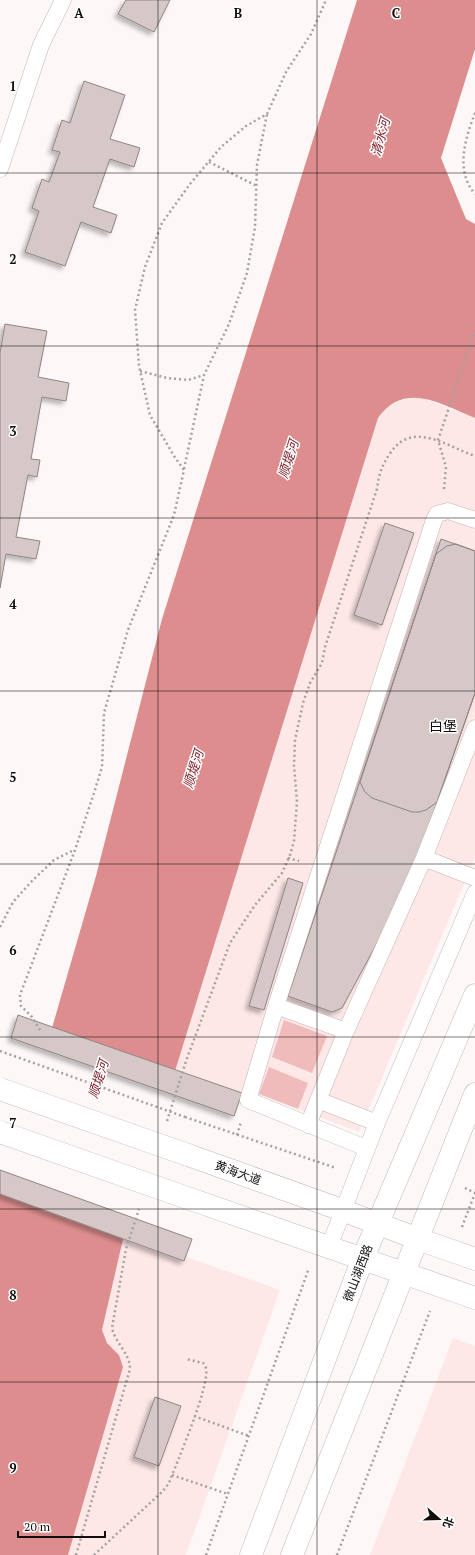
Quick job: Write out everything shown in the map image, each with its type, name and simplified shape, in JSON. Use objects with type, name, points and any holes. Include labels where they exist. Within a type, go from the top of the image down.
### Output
[{"type":"street","name":"微山湖西路","points":[[251,1555],[363,1258],[475,995]]},
{"type":"street","name":"黄海大道","points":[[0,1089],[342,1210],[475,1259]]},
{"type":"street","points":[[292,1555],[475,1094]]},
{"type":"street","points":[[0,1132],[475,1298]]},
{"type":"lane","points":[[0,169],[41,45],[62,0]]},
{"type":"lane","points":[[360,1145],[248,1100],[276,1006],[434,520],[437,514],[442,511],[448,511],[475,520]]},
{"type":"lane","points":[[308,1125],[346,1031],[424,858],[475,728]]},
{"type":"lane","points":[[424,858],[475,878]]},
{"type":"lane","points":[[323,1245],[342,1210],[360,1145],[377,1123],[475,893]]},
{"type":"lane","points":[[276,1006],[346,1031]]},
{"type":"lane","points":[[318,1100],[377,1123]]},
{"type":"path","points":[[40,1030],[32,1017],[21,1006],[20,994],[75,850],[102,767],[104,714],[128,630],[174,516],[204,375],[229,324],[248,273],[255,227],[257,165],[267,114],[286,72],[311,34],[326,0]]},
{"type":"path","points":[[475,113],[464,144],[464,168],[468,186],[475,194]]},
{"type":"path","points":[[184,470],[150,415],[140,371],[135,310],[145,267],[162,223],[190,184],[221,147],[246,126],[267,114]]},
{"type":"path","points":[[209,162],[256,186]]},
{"type":"path","points":[[442,511],[446,467],[438,440],[475,330]]},
{"type":"path","points":[[140,371],[167,378],[188,380],[204,375]]},
{"type":"path","points":[[167,1121],[186,1061],[230,943],[255,905],[282,873],[292,848],[294,841],[297,802],[294,766],[295,740],[303,703],[310,682],[322,663],[325,647],[377,489],[379,473],[396,445],[405,438],[419,437],[438,440],[475,456]]},
{"type":"path","points":[[0,927],[13,902],[32,881],[54,860],[75,850]]},
{"type":"path","points":[[0,1051],[344,1171],[360,1145]]},
{"type":"path","points":[[452,1251],[475,1192]]},
{"type":"path","points":[[76,1555],[130,1369],[130,1363],[127,1355],[114,1336],[112,1328],[126,1249],[140,1204]]},
{"type":"path","points":[[206,1555],[249,1436],[323,1245]]},
{"type":"path","points":[[337,1555],[440,1286]]},
{"type":"path","points":[[94,1555],[163,1491],[169,1483],[201,1396],[206,1375],[206,1367],[203,1363],[186,1359]]},
{"type":"path","points":[[194,1416],[249,1436]]},
{"type":"path","points":[[172,1475],[228,1494]]},
{"type":"shaded area","points":[[420,397],[475,418],[475,858],[359,1132],[245,1089],[242,1093],[174,1069],[378,418],[385,409],[398,402],[407,398]]},
{"type":"shaded area","points":[[284,1020],[327,1036],[312,1073],[272,1057]]},
{"type":"shaded area","points":[[269,1067],[308,1083],[298,1109],[259,1094]]},
{"type":"shaded area","points":[[124,1235],[280,1290],[186,1555],[68,1555],[123,1367],[119,1355],[107,1343],[102,1330]]},
{"type":"shaded area","points":[[453,1338],[475,1346],[475,1555],[370,1555]]},
{"type":"water","points":[[357,0],[475,0],[475,49],[441,158],[466,219],[475,224],[475,418],[437,402],[412,398],[400,400],[389,407],[378,418],[124,1235],[102,1330],[107,1343],[119,1355],[123,1367],[68,1555],[0,1555],[0,1180],[52,1028],[96,876],[162,619]]},
{"type":"pier","points":[[51,1027],[176,1070],[125,1239],[0,1194],[0,1174]]},
{"type":"building","points":[[126,0],[170,0],[154,32],[118,14]]},
{"type":"building","points":[[84,81],[125,95],[110,139],[140,148],[134,167],[110,159],[93,207],[117,215],[111,233],[81,222],[65,266],[25,252],[39,211],[32,208],[42,179],[49,182],[60,152],[52,150],[62,120],[70,123]]},
{"type":"building","points":[[5,324],[47,331],[38,377],[69,383],[66,401],[42,397],[31,459],[40,460],[37,477],[28,475],[16,537],[40,541],[36,559],[6,554],[0,588],[0,353]]},
{"type":"building","points":[[385,523],[414,533],[382,625],[354,615]]},
{"type":"building","points":[[441,539],[475,551],[475,693],[422,845],[390,919],[342,1008],[332,1012],[288,996]]},
{"type":"building","points":[[456,544],[475,551],[475,693],[437,802],[426,810],[412,812],[372,798],[365,792],[360,782],[436,554],[447,546]]},
{"type":"building","points":[[288,878],[303,883],[264,1010],[249,1006]]},
{"type":"building","points":[[18,1015],[242,1093],[234,1116],[11,1038]]},
{"type":"building","points":[[0,1170],[192,1239],[184,1261],[0,1194]]},
{"type":"building","points":[[155,1397],[181,1406],[159,1466],[134,1457]]},
{"type":"district","name":"白堡","points":[[443,726]]},
{"type":"water label","name":"清水河","points":[[380,137]]},
{"type":"water label","name":"顺堤河","points":[[288,459]]},
{"type":"water label","name":"顺堤河","points":[[193,769]]},
{"type":"water label","name":"顺堤河","points":[[98,1079]]}]
